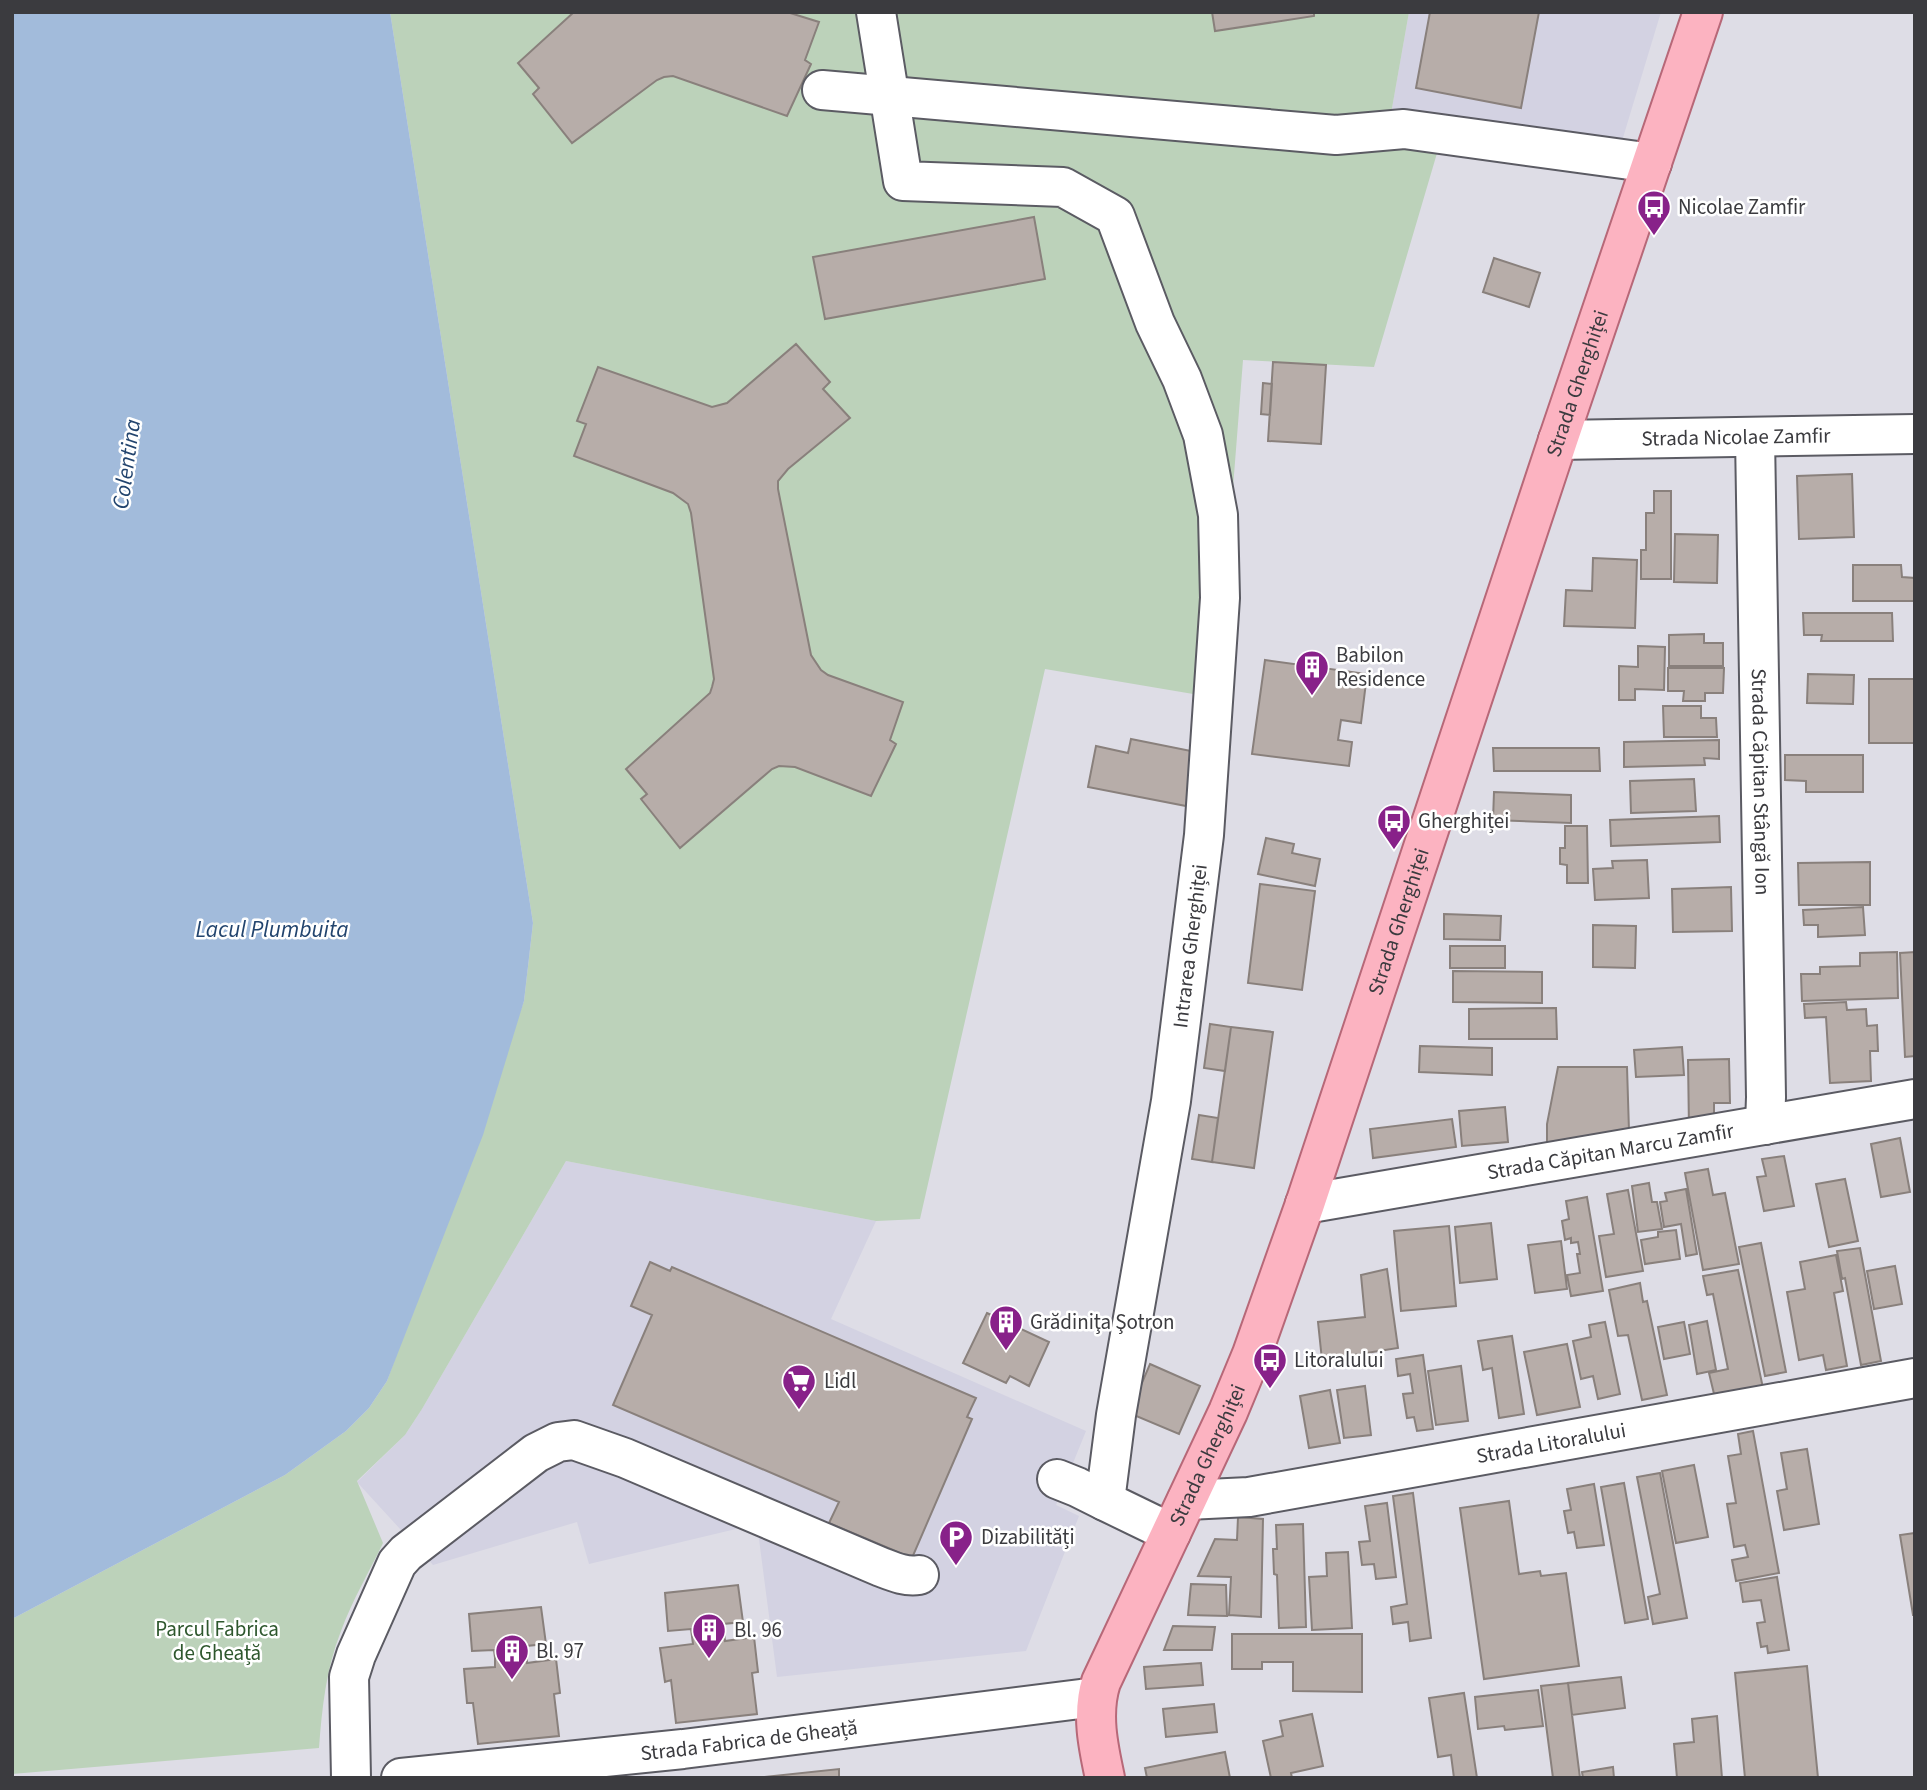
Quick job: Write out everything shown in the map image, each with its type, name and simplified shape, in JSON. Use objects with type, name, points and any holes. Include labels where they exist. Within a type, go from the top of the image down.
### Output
[{"type":"main road","name":"Strada Gherghiței","points":[[1105,1778],[1097,1731],[1096,1697],[1105,1670],[1241,1382],[1305,1204],[1703,12]]},
{"type":"street","points":[[876,12],[890,97]]},
{"type":"street","points":[[822,90],[1336,135],[1404,129],[1652,163]]},
{"type":"street","name":"Intrarea Gherghiței","points":[[890,97],[903,181],[1063,187],[1115,216],[1155,323],[1182,379],[1203,435],[1218,515],[1220,598],[1204,835],[1171,1101],[1116,1415],[1105,1501]]},
{"type":"street","name":"Strada Nicolae Zamfir","points":[[1558,440],[1915,434]]},
{"type":"street","name":"Strada Căpitan Stângă Ion","points":[[1755,437],[1765,1125]]},
{"type":"street","name":"Strada Căpitan Marcu Zamfir","points":[[1305,1204],[1915,1099]]},
{"type":"street","name":"Strada Litoralului","points":[[1179,1516],[1249,1497],[1915,1378]]},
{"type":"street","points":[[351,1778],[349,1677],[397,1563],[406,1553],[536,1453],[558,1442],[574,1440],[625,1458],[891,1571],[910,1576],[919,1575]]},
{"type":"street","points":[[1056,1479],[1105,1501],[1179,1516]]},
{"type":"street","name":"Strada Fabrica de Gheață","points":[[401,1778],[684,1764],[1096,1697]]},
{"type":"shaded area","points":[[1409,12],[1661,12],[1612,174],[1389,125]]},
{"type":"shaded area","points":[[566,1161],[876,1221],[831,1319],[1086,1431],[1056,1505],[1079,1516],[1026,1651],[777,1677],[757,1524],[589,1564],[577,1522],[433,1565],[357,1482],[405,1435],[422,1409]]},
{"type":"green space","name":"Parcul Fabrica de Gheață","points":[[390,12],[1409,12],[1389,125],[1440,143],[1374,367],[1243,360],[1222,628],[1205,696],[1045,669],[920,1219],[876,1221],[566,1161],[422,1409],[405,1435],[357,1481],[383,1543],[350,1609],[336,1645],[326,1689],[319,1748],[12,1774],[12,1619],[285,1475],[346,1431],[369,1408],[387,1381],[524,1001],[533,923]]},
{"type":"water","name":"Lacul Plumbuita","points":[[12,12],[390,12],[533,923],[524,1001],[483,1135],[387,1381],[369,1408],[346,1431],[285,1475],[12,1619]]},
{"type":"building","points":[[574,12],[787,12],[819,22],[805,60],[811,64],[787,116],[673,76],[664,77],[572,143],[533,94],[539,88],[518,63]]},
{"type":"building","points":[[1212,12],[1314,12],[1314,16],[1215,31]]},
{"type":"building","points":[[1430,12],[1539,12],[1521,108],[1416,88]]},
{"type":"building","points":[[1034,217],[1045,279],[825,319],[813,257]]},
{"type":"building","points":[[1494,258],[1540,273],[1529,307],[1483,292]]},
{"type":"building","points":[[796,344],[830,382],[823,389],[850,418],[788,469],[778,481],[811,655],[828,675],[903,702],[890,740],[896,744],[871,796],[795,767],[779,766],[772,769],[680,848],[641,799],[647,794],[626,769],[710,693],[712,687],[714,679],[691,513],[688,504],[673,493],[574,456],[586,424],[577,421],[598,367],[712,407],[727,403]]},
{"type":"building","points":[[1273,362],[1326,365],[1321,444],[1268,441]]},
{"type":"building","points":[[1263,383],[1272,384],[1270,415],[1261,414]]},
{"type":"building","points":[[1852,474],[1854,537],[1799,539],[1797,476]]},
{"type":"building","points":[[1654,491],[1671,491],[1671,579],[1641,579],[1641,550],[1646,550],[1646,513],[1654,513]]},
{"type":"building","points":[[1675,534],[1718,535],[1717,583],[1674,582]]},
{"type":"building","points":[[1593,558],[1637,560],[1635,628],[1564,626],[1566,590],[1592,591]]},
{"type":"building","points":[[1853,565],[1901,565],[1902,577],[1915,578],[1915,601],[1853,601]]},
{"type":"building","points":[[1803,613],[1892,613],[1893,641],[1821,641],[1822,635],[1804,635]]},
{"type":"building","points":[[1704,634],[1704,643],[1723,643],[1723,666],[1669,666],[1669,635]]},
{"type":"building","points":[[1638,646],[1665,647],[1664,690],[1635,689],[1635,700],[1619,700],[1619,666],[1638,667]]},
{"type":"building","name":"Babilon Residence","points":[[1265,660],[1367,674],[1361,723],[1341,720],[1338,740],[1352,742],[1349,766],[1252,754]]},
{"type":"building","points":[[1668,668],[1724,668],[1723,693],[1705,693],[1705,701],[1683,701],[1684,691],[1668,691]]},
{"type":"building","points":[[1808,674],[1854,675],[1853,704],[1807,703]]},
{"type":"building","points":[[1869,679],[1915,679],[1915,743],[1869,743]]},
{"type":"building","points":[[1663,706],[1701,706],[1701,718],[1716,718],[1717,737],[1664,737]]},
{"type":"building","points":[[1131,739],[1196,752],[1186,806],[1088,787],[1096,746],[1128,753]]},
{"type":"building","points":[[1719,740],[1719,759],[1704,758],[1705,765],[1624,767],[1624,742]]},
{"type":"building","points":[[1493,748],[1599,748],[1600,771],[1494,771]]},
{"type":"building","points":[[1785,755],[1863,755],[1863,792],[1806,792],[1806,781],[1785,780]]},
{"type":"building","points":[[1694,779],[1696,811],[1631,813],[1630,781]]},
{"type":"building","points":[[1494,792],[1571,795],[1571,823],[1493,820]]},
{"type":"building","points":[[1719,816],[1720,842],[1611,846],[1610,820]]},
{"type":"building","points":[[1565,826],[1587,826],[1588,883],[1567,883],[1567,865],[1560,864],[1560,848],[1565,848]]},
{"type":"building","points":[[1266,838],[1294,844],[1292,853],[1320,859],[1315,886],[1258,874]]},
{"type":"building","points":[[1647,860],[1649,898],[1595,900],[1593,869],[1613,868],[1612,861]]},
{"type":"building","points":[[1870,862],[1870,905],[1799,905],[1798,863]]},
{"type":"building","points":[[1260,884],[1315,891],[1302,990],[1248,983]]},
{"type":"building","points":[[1731,887],[1732,931],[1673,932],[1672,889]]},
{"type":"building","points":[[1863,907],[1865,935],[1818,937],[1818,925],[1804,925],[1803,910]]},
{"type":"building","points":[[1444,914],[1501,916],[1500,940],[1444,939]]},
{"type":"building","points":[[1593,925],[1636,926],[1635,968],[1593,967]]},
{"type":"building","points":[[1450,946],[1505,946],[1505,968],[1450,968]]},
{"type":"building","points":[[1897,952],[1898,998],[1802,1001],[1801,974],[1820,974],[1820,967],[1860,966],[1860,953]]},
{"type":"building","points":[[1915,952],[1915,1056],[1905,1057],[1900,953]]},
{"type":"building","points":[[1453,971],[1542,972],[1542,1003],[1453,1002]]},
{"type":"building","points":[[1846,1002],[1847,1010],[1866,1009],[1867,1026],[1877,1025],[1878,1051],[1870,1051],[1871,1081],[1830,1083],[1826,1017],[1805,1018],[1804,1004]]},
{"type":"building","points":[[1556,1008],[1557,1039],[1469,1039],[1469,1009]]},
{"type":"building","points":[[1210,1024],[1231,1027],[1225,1071],[1204,1068]]},
{"type":"building","points":[[1231,1027],[1273,1032],[1254,1168],[1212,1162]]},
{"type":"building","points":[[1420,1046],[1492,1048],[1492,1075],[1419,1072]]},
{"type":"building","points":[[1682,1047],[1684,1075],[1636,1077],[1634,1050]]},
{"type":"building","points":[[1729,1059],[1730,1103],[1714,1103],[1714,1127],[1689,1128],[1688,1060]]},
{"type":"building","points":[[1558,1067],[1627,1067],[1629,1131],[1547,1143],[1547,1124]]},
{"type":"building","points":[[1505,1107],[1508,1142],[1462,1146],[1459,1111]]},
{"type":"building","points":[[1199,1115],[1218,1118],[1212,1162],[1192,1159]]},
{"type":"building","points":[[1452,1119],[1456,1147],[1373,1158],[1370,1129]]},
{"type":"building","points":[[1900,1138],[1910,1192],[1881,1197],[1871,1144]]},
{"type":"building","points":[[1784,1156],[1794,1206],[1764,1211],[1757,1177],[1766,1176],[1762,1159]]},
{"type":"building","points":[[1708,1169],[1713,1195],[1725,1193],[1739,1264],[1703,1270],[1685,1173]]},
{"type":"building","points":[[1845,1179],[1858,1241],[1829,1247],[1816,1184]]},
{"type":"building","points":[[1649,1183],[1652,1202],[1657,1202],[1662,1229],[1638,1232],[1632,1186]]},
{"type":"building","points":[[1686,1189],[1697,1254],[1686,1256],[1681,1224],[1664,1227],[1660,1202],[1667,1201],[1665,1193]]},
{"type":"building","points":[[1628,1190],[1643,1271],[1606,1277],[1599,1236],[1614,1234],[1607,1194]]},
{"type":"building","points":[[1587,1197],[1603,1291],[1571,1296],[1567,1275],[1580,1273],[1577,1254],[1580,1254],[1578,1242],[1571,1243],[1571,1238],[1565,1240],[1562,1221],[1569,1219],[1566,1201]]},
{"type":"building","points":[[1491,1223],[1497,1279],[1460,1283],[1455,1227]]},
{"type":"building","points":[[1449,1226],[1456,1306],[1401,1311],[1394,1231]]},
{"type":"building","points":[[1676,1230],[1680,1259],[1645,1264],[1641,1240],[1658,1237],[1658,1232]]},
{"type":"building","points":[[1561,1241],[1567,1289],[1535,1293],[1528,1245]]},
{"type":"building","points":[[1761,1243],[1786,1372],[1765,1376],[1739,1247]]},
{"type":"building","points":[[1860,1248],[1881,1361],[1861,1365],[1845,1278],[1842,1279],[1837,1251]]},
{"type":"building","points":[[1836,1255],[1843,1291],[1834,1293],[1847,1366],[1826,1370],[1823,1355],[1799,1360],[1787,1292],[1805,1289],[1800,1262]]},
{"type":"building","name":"Lidl","points":[[650,1262],[670,1271],[672,1267],[976,1398],[967,1417],[972,1419],[912,1558],[829,1523],[839,1502],[613,1405],[652,1315],[631,1306]]},
{"type":"building","points":[[1895,1266],[1902,1304],[1874,1309],[1867,1271]]},
{"type":"building","points":[[1387,1269],[1398,1348],[1322,1360],[1318,1322],[1365,1317],[1361,1275]]},
{"type":"building","points":[[1738,1270],[1763,1388],[1715,1398],[1709,1373],[1728,1369],[1713,1294],[1707,1295],[1703,1276]]},
{"type":"building","points":[[1640,1283],[1643,1302],[1647,1301],[1667,1395],[1642,1400],[1628,1335],[1618,1336],[1609,1290]]},
{"type":"building","name":"Grădiniţa Şotron","points":[[987,1313],[1049,1342],[1029,1386],[1010,1376],[1006,1383],[963,1363]]},
{"type":"building","points":[[1707,1321],[1716,1370],[1697,1374],[1689,1325]]},
{"type":"building","points":[[1605,1322],[1620,1394],[1598,1399],[1593,1376],[1581,1379],[1573,1341],[1591,1337],[1589,1325]]},
{"type":"building","points":[[1684,1322],[1690,1354],[1664,1359],[1658,1327]]},
{"type":"building","points":[[1512,1336],[1524,1414],[1499,1418],[1492,1368],[1483,1370],[1478,1341]]},
{"type":"building","points":[[1567,1344],[1580,1407],[1537,1415],[1524,1352]]},
{"type":"building","points":[[1423,1355],[1433,1429],[1417,1431],[1414,1417],[1407,1418],[1403,1394],[1413,1393],[1410,1374],[1398,1376],[1396,1359]]},
{"type":"building","points":[[1150,1364],[1200,1386],[1179,1434],[1129,1413]]},
{"type":"building","points":[[1461,1366],[1468,1421],[1436,1425],[1428,1371]]},
{"type":"building","points":[[1365,1386],[1371,1435],[1344,1438],[1337,1390]]},
{"type":"building","points":[[1330,1390],[1340,1443],[1309,1448],[1300,1396]]},
{"type":"building","points":[[1753,1431],[1779,1573],[1736,1581],[1732,1560],[1748,1557],[1745,1545],[1734,1547],[1727,1504],[1736,1503],[1728,1456],[1741,1454],[1738,1434]]},
{"type":"building","points":[[1807,1449],[1819,1524],[1784,1530],[1777,1491],[1787,1489],[1781,1453]]},
{"type":"building","points":[[1694,1465],[1708,1537],[1676,1543],[1662,1471]]},
{"type":"building","points":[[1660,1473],[1687,1618],[1653,1624],[1648,1597],[1660,1594],[1637,1477]]},
{"type":"building","points":[[1624,1483],[1648,1619],[1625,1623],[1601,1487]]},
{"type":"building","points":[[1594,1484],[1604,1545],[1577,1548],[1574,1532],[1568,1533],[1564,1511],[1571,1510],[1567,1489]]},
{"type":"building","points":[[1413,1493],[1431,1638],[1410,1641],[1408,1622],[1393,1624],[1391,1607],[1407,1604],[1393,1496]]},
{"type":"building","points":[[1509,1501],[1519,1574],[1540,1571],[1541,1576],[1566,1573],[1579,1666],[1484,1679],[1460,1508]]},
{"type":"building","points":[[1387,1503],[1396,1577],[1376,1579],[1374,1564],[1362,1565],[1359,1542],[1370,1541],[1365,1506]]},
{"type":"building","points":[[1238,1517],[1263,1519],[1261,1617],[1229,1615],[1231,1577],[1198,1576],[1215,1539],[1237,1540]]},
{"type":"building","points":[[1303,1524],[1306,1627],[1279,1628],[1273,1549],[1277,1549],[1276,1525]]},
{"type":"building","points":[[1915,1533],[1915,1615],[1913,1615],[1900,1535]]},
{"type":"building","points":[[1348,1552],[1352,1628],[1312,1630],[1309,1577],[1327,1576],[1326,1553]]},
{"type":"building","points":[[1777,1577],[1789,1650],[1768,1653],[1767,1646],[1761,1647],[1757,1623],[1765,1622],[1761,1600],[1743,1602],[1740,1583]]},
{"type":"building","points":[[1191,1584],[1226,1585],[1227,1616],[1188,1615]]},
{"type":"building","name":"Bl. 96","points":[[738,1585],[743,1622],[723,1624],[725,1641],[754,1637],[758,1672],[752,1673],[757,1714],[676,1723],[671,1680],[665,1682],[660,1648],[693,1644],[691,1629],[668,1631],[665,1593]]},
{"type":"building","name":"Bl. 97","points":[[541,1607],[546,1644],[526,1646],[527,1663],[556,1659],[560,1693],[554,1694],[559,1736],[478,1744],[473,1703],[467,1703],[464,1669],[495,1667],[495,1658],[494,1650],[472,1651],[469,1614]]},
{"type":"building","points":[[1173,1626],[1215,1627],[1212,1650],[1164,1650]]},
{"type":"building","points":[[1232,1634],[1362,1634],[1362,1692],[1293,1691],[1293,1662],[1262,1662],[1262,1669],[1232,1669]]},
{"type":"building","points":[[1201,1663],[1203,1685],[1146,1689],[1144,1667]]},
{"type":"building","points":[[1807,1666],[1818,1778],[1745,1778],[1735,1673]]},
{"type":"building","points":[[1621,1677],[1625,1708],[1572,1715],[1568,1683]]},
{"type":"building","points":[[1568,1683],[1580,1778],[1553,1778],[1541,1686]]},
{"type":"building","points":[[1538,1690],[1543,1726],[1505,1730],[1504,1726],[1478,1729],[1475,1697]]},
{"type":"building","points":[[1464,1693],[1477,1778],[1454,1778],[1451,1755],[1438,1757],[1429,1698]]},
{"type":"building","points":[[1214,1704],[1217,1732],[1166,1737],[1163,1709]]},
{"type":"building","points":[[1312,1714],[1323,1766],[1291,1773],[1292,1778],[1271,1778],[1263,1741],[1283,1736],[1280,1721]]},
{"type":"building","points":[[1717,1716],[1722,1778],[1677,1778],[1674,1744],[1694,1742],[1692,1719]]},
{"type":"building","points":[[1225,1752],[1230,1778],[1147,1778],[1145,1768]]},
{"type":"building","points":[[1613,1767],[1614,1778],[1583,1778],[1582,1772]]},
{"type":"building","points":[[839,1769],[839,1778],[764,1777]]},
{"type":"place","name":"Nicolae Zamfir","points":[[1654,237]]},
{"type":"place","name":"Babilon Residence","points":[[1312,697]]},
{"type":"place","name":"Gherghiței","points":[[1394,851]]},
{"type":"place","name":"Grădiniţa Şotron","points":[[1006,1352]]},
{"type":"place","name":"Litoralului","points":[[1270,1390]]},
{"type":"place","name":"Lidl","points":[[799,1411]]},
{"type":"place","name":"Dizabilități","points":[[956,1567]]},
{"type":"place","name":"Bl. 96","points":[[709,1660]]},
{"type":"place","name":"Bl. 97","points":[[512,1681]]},
{"type":"water label","name":"Colentina","points":[[126,464]]}]
